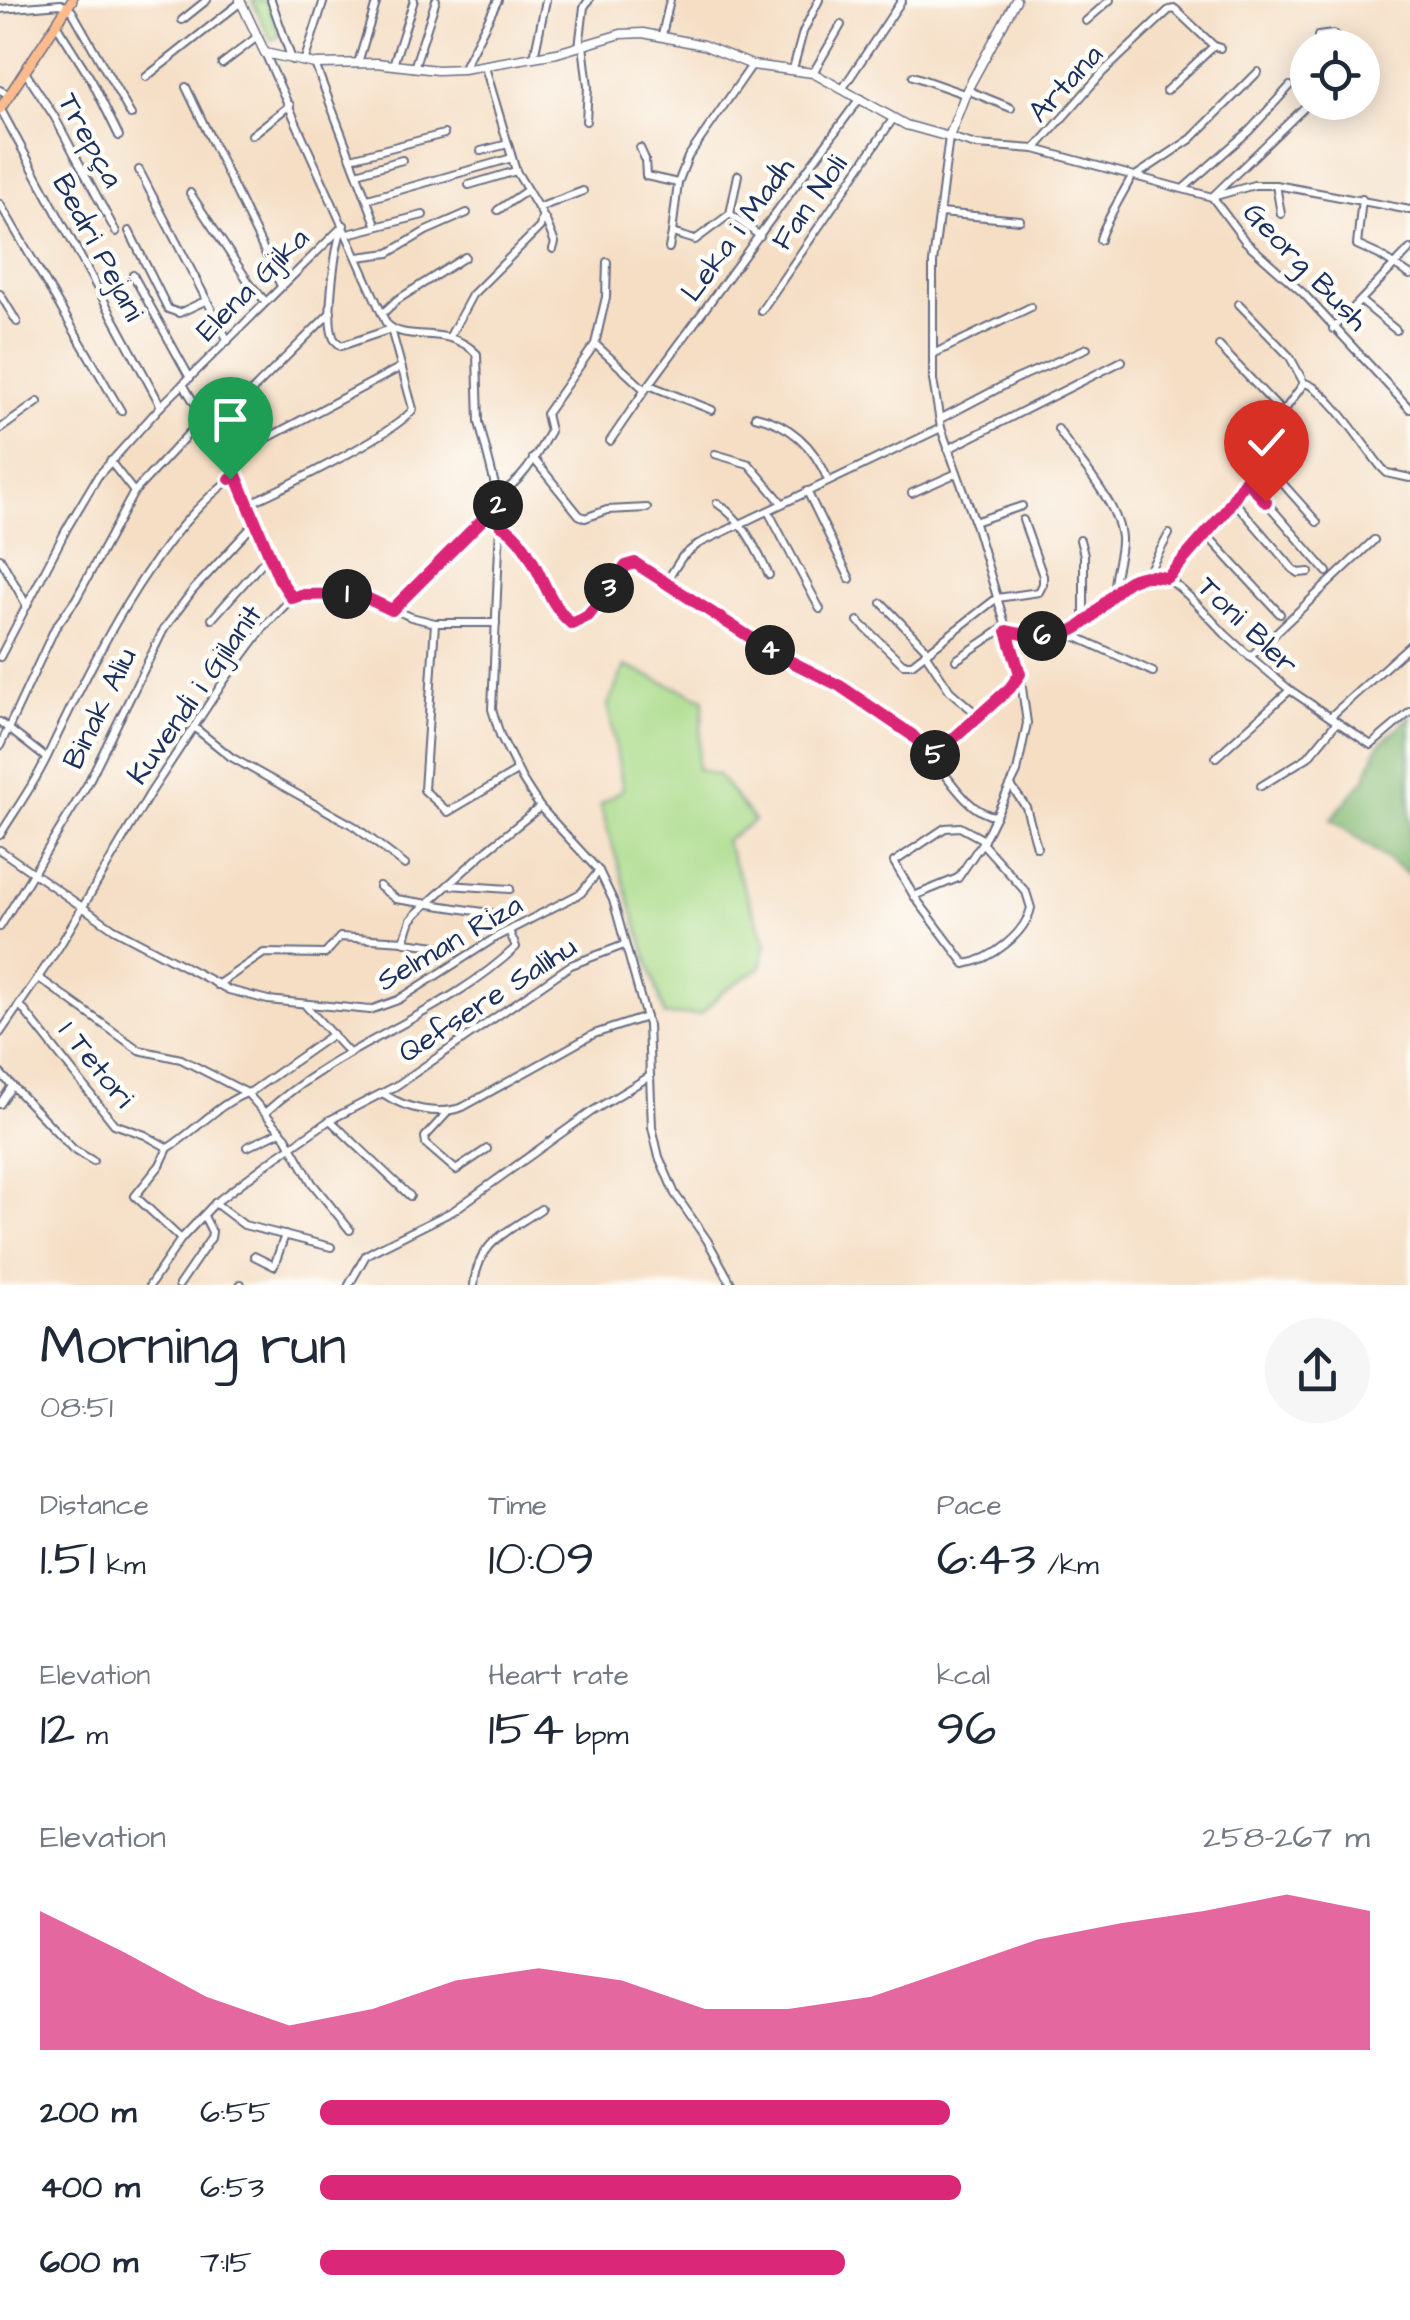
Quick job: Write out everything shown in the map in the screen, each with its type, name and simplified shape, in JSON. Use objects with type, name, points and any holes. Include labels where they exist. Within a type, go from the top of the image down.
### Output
[{"type":"main road","points":[[0,108],[4,92],[25,71],[70,4]]},
{"type":"street","points":[[182,20],[207,0]]},
{"type":"street","points":[[271,0],[292,60]]},
{"type":"street","points":[[304,62],[324,0]]},
{"type":"street","points":[[358,63],[376,0]]},
{"type":"street","points":[[394,65],[414,0]]},
{"type":"street","points":[[414,68],[436,0]]},
{"type":"street","points":[[463,69],[498,0]]},
{"type":"street","points":[[534,57],[546,0]]},
{"type":"street","points":[[586,121],[588,87],[581,46],[584,7],[590,0]]},
{"type":"street","points":[[662,35],[670,0]]},
{"type":"street","points":[[793,69],[803,32],[819,0]]},
{"type":"street","points":[[843,88],[902,0]]},
{"type":"street","points":[[914,896],[958,878],[983,842],[1011,786],[1024,748],[1027,723],[1020,674],[940,424],[933,380],[934,264],[949,137],[966,92],[1016,0]]},
{"type":"street","points":[[1086,20],[1110,0]]},
{"type":"street","points":[[146,77],[241,1],[392,329],[412,400],[411,414],[372,440],[248,504]]},
{"type":"street","points":[[0,9],[21,4],[70,4],[131,115]]},
{"type":"street","name":"Artana","points":[[1035,149],[1103,72],[1169,10],[1175,10],[1217,47],[1166,91]]},
{"type":"street","points":[[56,24],[92,82],[118,136]]},
{"type":"street","points":[[814,73],[840,26]]},
{"type":"street","points":[[265,53],[314,64],[463,69],[534,57],[621,34],[662,35],[704,45],[752,65],[814,73],[894,119],[976,145],[1035,149],[1212,197],[1254,186],[1276,185],[1410,210]]},
{"type":"street","points":[[222,64],[257,37]]},
{"type":"street","points":[[314,64],[376,224]]},
{"type":"street","points":[[669,248],[678,183],[699,136],[752,65]]},
{"type":"street","points":[[485,67],[516,171],[555,244],[552,249]]},
{"type":"street","name":"Trepça","points":[[25,71],[54,116],[116,232]]},
{"type":"street","points":[[1100,240],[1100,232],[1134,176],[1190,139],[1258,72]]},
{"type":"street","points":[[914,76],[1011,108]]},
{"type":"street","points":[[1184,188],[1250,130],[1290,86]]},
{"type":"street","points":[[186,87],[281,286]]},
{"type":"street","name":"Leka i Madh","points":[[610,441],[860,98]]},
{"type":"street","points":[[252,135],[290,105]]},
{"type":"street","name":"Bedri Pejani","points":[[0,108],[161,406]]},
{"type":"street","name":"Fan Noli","points":[[760,310],[894,119]]},
{"type":"street","points":[[1212,197],[1293,120]]},
{"type":"street","points":[[351,158],[444,134]]},
{"type":"street","points":[[481,152],[508,144]]},
{"type":"street","points":[[640,148],[646,159],[646,176],[678,183]]},
{"type":"street","points":[[368,200],[512,158]]},
{"type":"street","points":[[358,173],[402,160]]},
{"type":"street","points":[[139,170],[228,341]]},
{"type":"street","points":[[470,185],[516,171]]},
{"type":"street","points":[[672,233],[695,240],[730,214],[738,174]]},
{"type":"street","points":[[1276,185],[1281,214]]},
{"type":"street","points":[[498,210],[526,190]]},
{"type":"street","points":[[540,212],[583,190]]},
{"type":"street","points":[[190,193],[266,302]]},
{"type":"street","name":"Georg Bush","points":[[1212,197],[1246,241],[1303,293],[1410,409]]},
{"type":"street","points":[[1362,199],[1356,244],[1410,275]]},
{"type":"street","points":[[0,204],[121,411]]},
{"type":"street","points":[[344,225],[332,311],[334,339],[341,346],[392,329],[450,336],[472,295],[540,227],[540,212]]},
{"type":"street","points":[[940,213],[1020,220]]},
{"type":"street","points":[[358,257],[388,254],[426,230],[467,214]]},
{"type":"street","points":[[730,214],[760,236]]},
{"type":"street","points":[[348,234],[423,215]]},
{"type":"street","name":"Elena Gjika","points":[[0,657],[89,487],[161,406],[344,225]]},
{"type":"street","points":[[129,231],[168,309],[180,313],[205,301]]},
{"type":"street","points":[[1333,329],[1410,249]]},
{"type":"street","points":[[382,314],[397,300],[465,257]]},
{"type":"street","points":[[496,494],[510,487],[533,458],[550,431],[546,414],[595,344],[606,297],[607,262]]},
{"type":"street","points":[[133,275],[190,378]]},
{"type":"street","points":[[0,294],[18,322]]},
{"type":"street","points":[[1362,302],[1396,330]]},
{"type":"street","points":[[1239,304],[1290,358],[1304,383]]},
{"type":"street","points":[[933,354],[1031,307]]},
{"type":"street","points":[[212,431],[332,311]]},
{"type":"street","name":"Qefsere Salihu","points":[[450,336],[477,354],[479,422],[498,504],[492,709],[517,771],[540,807],[599,871],[613,900],[646,1016],[652,1127],[666,1176],[732,1285]]},
{"type":"street","points":[[595,344],[646,388],[712,410]]},
{"type":"street","points":[[1219,346],[1282,412]]},
{"type":"street","points":[[666,582],[682,557],[698,544],[940,424],[1016,380],[1087,348]]},
{"type":"street","points":[[948,448],[1122,361]]},
{"type":"street","points":[[228,459],[402,368]]},
{"type":"street","points":[[1166,578],[1233,500],[1282,412],[1304,383]]},
{"type":"street","points":[[1304,383],[1312,384],[1328,400],[1387,473],[1410,478]]},
{"type":"street","points":[[183,384],[228,459],[292,598]]},
{"type":"street","points":[[0,429],[38,402]]},
{"type":"street","points":[[755,416],[799,436],[828,480]]},
{"type":"street","points":[[0,746],[55,628],[76,599],[134,492],[203,418]]},
{"type":"street","points":[[1058,430],[1118,524],[1120,550],[1114,593]]},
{"type":"street","points":[[715,454],[749,464],[782,503]]},
{"type":"street","points":[[1258,456],[1317,522]]},
{"type":"street","points":[[533,458],[578,515],[585,518],[606,510],[646,508]]},
{"type":"street","points":[[110,462],[134,492]]},
{"type":"street","points":[[912,493],[957,473]]},
{"type":"street","points":[[0,835],[141,582],[172,540],[236,475]]},
{"type":"street","points":[[1246,479],[1327,572]]},
{"type":"street","points":[[807,491],[850,578]]},
{"type":"street","points":[[1233,500],[1292,569],[1309,572]]},
{"type":"street","points":[[717,503],[741,524],[768,575]]},
{"type":"street","points":[[392,610],[498,504]]},
{"type":"street","points":[[974,522],[1022,506]]},
{"type":"street","points":[[768,510],[820,610]]},
{"type":"street","points":[[858,621],[902,664],[912,664],[996,598],[1042,590],[1043,576],[1023,520]]},
{"type":"street","name":"Binak Aliu","points":[[0,927],[87,785],[164,628],[193,590],[256,522]]},
{"type":"street","points":[[500,524],[516,535],[561,613],[572,624],[588,616],[630,562],[776,654],[840,686],[912,735],[956,790],[980,810],[996,816]]},
{"type":"street","points":[[1205,533],[1280,614]]},
{"type":"street","points":[[956,660],[1006,629],[1032,636],[1068,632],[1131,578],[1148,573],[1169,534]]},
{"type":"street","points":[[1080,540],[1084,556],[1084,622]]},
{"type":"street","points":[[1250,656],[1374,540]]},
{"type":"street","points":[[212,619],[269,555]]},
{"type":"street","points":[[0,558],[26,606]]},
{"type":"street","name":"Toni Bler","points":[[1148,573],[1166,578],[1290,690],[1216,757]]},
{"type":"street","name":"Kuvendi i Gjilanit","points":[[0,1033],[84,908],[156,784],[248,647],[292,598],[358,594],[435,623],[496,623]]},
{"type":"street","points":[[882,603],[926,652],[950,691],[979,716]]},
{"type":"street","points":[[435,623],[424,790],[448,812],[517,771]]},
{"type":"street","points":[[1068,632],[1153,672]]},
{"type":"street","points":[[1260,786],[1308,757],[1333,720],[1410,645]]},
{"type":"street","points":[[933,757],[1020,674]]},
{"type":"street","points":[[1290,690],[1371,746],[1410,712]]},
{"type":"street","points":[[0,722],[46,758]]},
{"type":"street","points":[[195,728],[231,757],[354,826],[405,865]]},
{"type":"street","points":[[1011,786],[1026,808],[1037,847]]},
{"type":"street","points":[[404,941],[411,920],[540,807]]},
{"type":"street","points":[[952,826],[983,842],[1026,892],[1031,908],[1022,929],[988,956],[965,964],[894,865],[896,858],[952,826]]},
{"type":"street","name":"Selman Riza","points":[[0,850],[114,929],[216,985],[240,995],[305,1005],[379,1009],[435,979],[509,931],[581,894],[599,871]]},
{"type":"street","points":[[448,885],[510,890]]},
{"type":"street","points":[[379,886],[396,900],[496,914]]},
{"type":"street","points":[[266,1112],[348,1052],[487,971],[516,947],[509,931]]},
{"type":"street","points":[[216,985],[264,953],[324,954],[340,937],[445,947]]},
{"type":"street","name":"Qefsere Salihu","points":[[448,1112],[409,1106],[384,1094],[571,965],[624,946]]},
{"type":"street","points":[[39,978],[139,1050],[182,1059],[246,1093],[281,1131],[312,1183],[350,1230]]},
{"type":"street","name":"1 Tetori","points":[[20,1005],[114,1124],[168,1148]]},
{"type":"street","points":[[305,1005],[348,1052]]},
{"type":"street","points":[[487,1149],[456,1170],[426,1144],[426,1137],[448,1112],[594,1034],[646,1016]]},
{"type":"street","points":[[182,1239],[134,1196],[160,1165],[168,1148],[208,1116],[333,1034]]},
{"type":"street","points":[[0,1074],[73,1149],[93,1161]]},
{"type":"street","points":[[349,1285],[366,1255],[453,1211],[591,1112],[650,1076]]},
{"type":"street","points":[[0,1104],[12,1086]]},
{"type":"street","points":[[150,1285],[214,1202],[330,1120],[384,1094]]},
{"type":"street","points":[[330,1120],[410,1196]]},
{"type":"street","points":[[247,1147],[281,1131]]},
{"type":"street","points":[[214,1202],[244,1225],[331,1248]]},
{"type":"street","points":[[474,1285],[477,1262],[488,1246],[541,1210]]},
{"type":"street","points":[[179,1285],[211,1238],[204,1216]]},
{"type":"street","points":[[254,1256],[274,1266],[285,1236]]},
{"type":"green space","points":[[252,0],[266,0],[280,36],[271,40]]},
{"type":"green space","points":[[625,666],[704,699],[697,769],[718,775],[754,821],[725,841],[766,942],[761,967],[722,992],[701,1014],[665,1016],[600,805],[623,789],[608,705]]},
{"type":"green space","points":[[1410,716],[1410,876],[1331,819],[1365,779],[1378,746]]},
{"type":"route","points":[[230,479],[236,475],[279,578],[292,598],[358,594],[392,610],[498,504],[500,524],[516,535],[561,613],[572,624],[588,616],[626,566],[635,563],[776,654],[840,686],[912,735],[933,757],[1010,688],[1020,674],[1007,631],[1032,636],[1068,632],[1131,578],[1148,573],[1166,578],[1224,513],[1246,479],[1266,502]]}]
